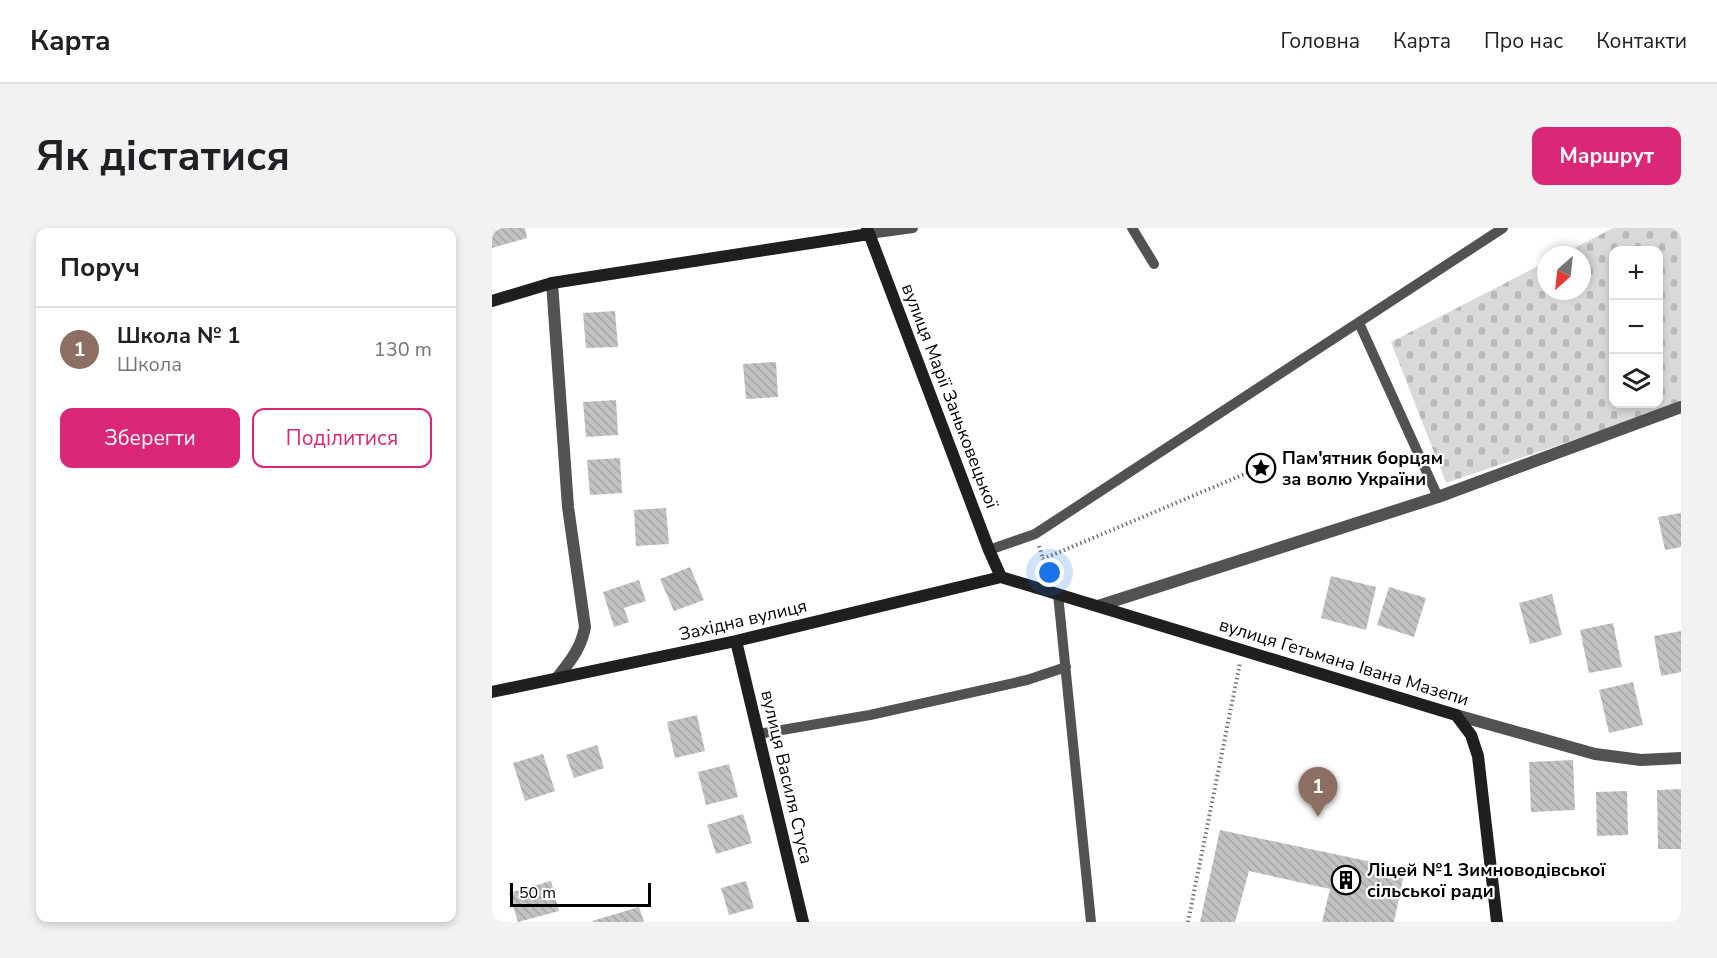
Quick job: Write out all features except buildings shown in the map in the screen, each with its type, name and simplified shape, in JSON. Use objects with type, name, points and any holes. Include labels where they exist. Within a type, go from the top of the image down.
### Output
[{"type":"street","points":[[492,301],[552,283],[868,231]]},
{"type":"street","name":"вулиця Марії Заньковецької","points":[[868,231],[1001,577]]},
{"type":"street","points":[[552,283],[567,507],[585,627],[582,643],[576,654],[557,678]]},
{"type":"street","points":[[1098,606],[1438,496],[1681,407]]},
{"type":"street","name":"Західна вулиця","points":[[492,692],[736,641],[1001,577]]},
{"type":"street","name":"вулиця Гетьмана Івана Мазепи","points":[[1001,577],[1456,715],[1594,754],[1641,760],[1681,758]]},
{"type":"street","name":"вулиця Василя Стуса","points":[[736,641],[803,922]]},
{"type":"street","points":[[1456,715],[1471,735],[1478,756],[1497,922]]},
{"type":"lane","points":[[868,231],[913,228]]},
{"type":"lane","points":[[1132,228],[1154,264]]},
{"type":"lane","points":[[989,550],[1035,534],[1503,228]]},
{"type":"lane","points":[[1359,323],[1438,496]]},
{"type":"lane","points":[[1058,594],[1091,922]]},
{"type":"lane","points":[[758,734],[870,715],[1027,681],[1066,667]]},
{"type":"path","points":[[1035,534],[1043,559],[1254,470]]},
{"type":"path","points":[[1188,922],[1243,650]]},
{"type":"green space","points":[[1613,228],[1681,228],[1681,404],[1446,483],[1391,342],[1537,267],[1537,300],[1591,300],[1591,246],[1578,246]]},
{"type":"place","name":"Пам'ятник борцям за волю України","points":[[1261,468]]},
{"type":"place","name":"Школа № 1","points":[[1318,817]]},
{"type":"place","name":"Ліцей №1 Зимноводівської сільської ради","points":[[1346,880]]}]
